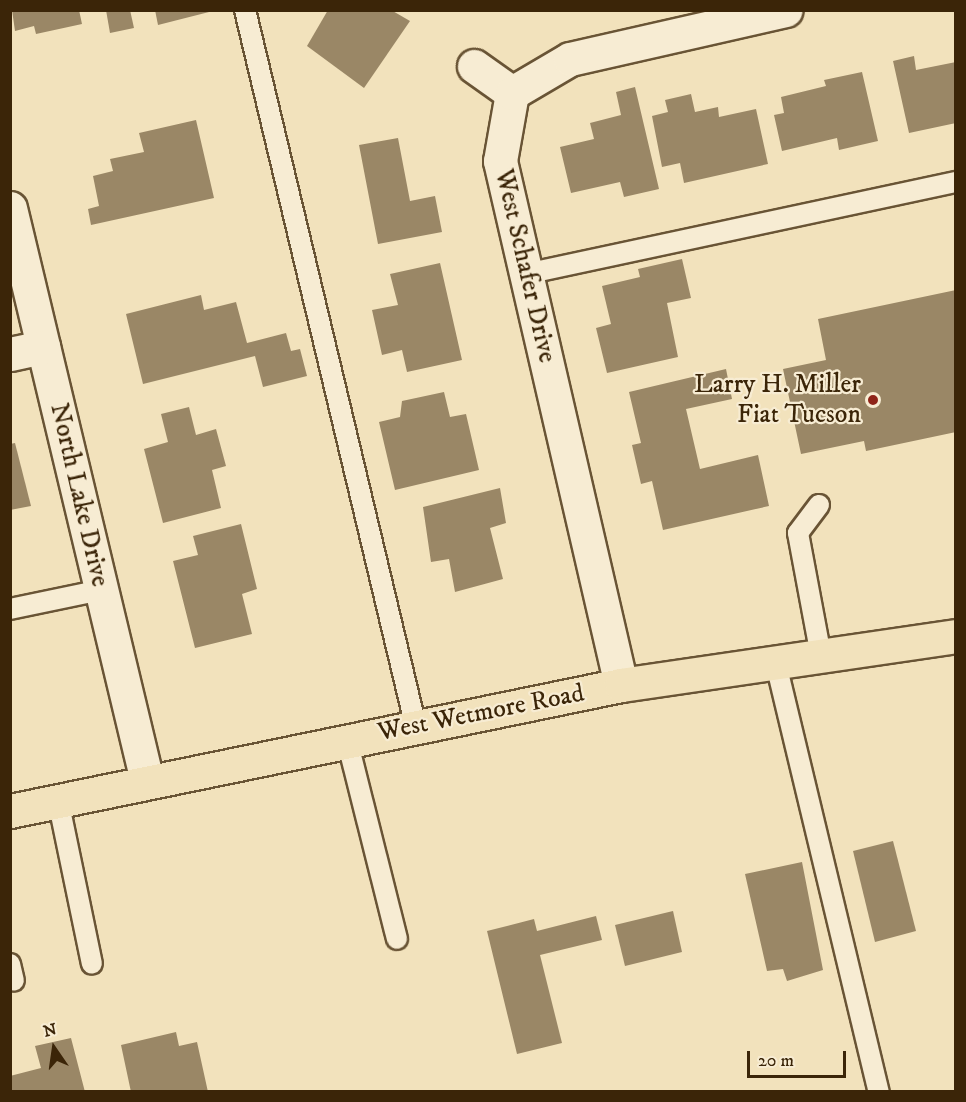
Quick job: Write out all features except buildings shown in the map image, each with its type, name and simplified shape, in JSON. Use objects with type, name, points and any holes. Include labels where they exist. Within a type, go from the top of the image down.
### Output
[{"type":"main road","name":"West Wetmore Road","points":[[10,811],[621,685],[956,636]]},
{"type":"street","points":[[474,66],[512,93],[570,60],[786,10]]},
{"type":"street","name":"West Schafer Drive","points":[[512,93],[500,161],[621,685]]},
{"type":"street","name":"North Lake Drive","points":[[10,208],[147,781]]},
{"type":"street","points":[[10,354],[43,347]]},
{"type":"lane","points":[[245,10],[416,726]]},
{"type":"lane","points":[[526,274],[956,182]]},
{"type":"lane","points":[[819,505],[798,533],[821,656]]},
{"type":"lane","points":[[10,609],[101,590]]},
{"type":"lane","points":[[776,664],[879,1092]]},
{"type":"lane","points":[[347,740],[397,939]]},
{"type":"lane","points":[[58,800],[92,964]]},
{"type":"place","name":"Larry H. Miller Fiat Tucson","points":[[873,400]]}]
